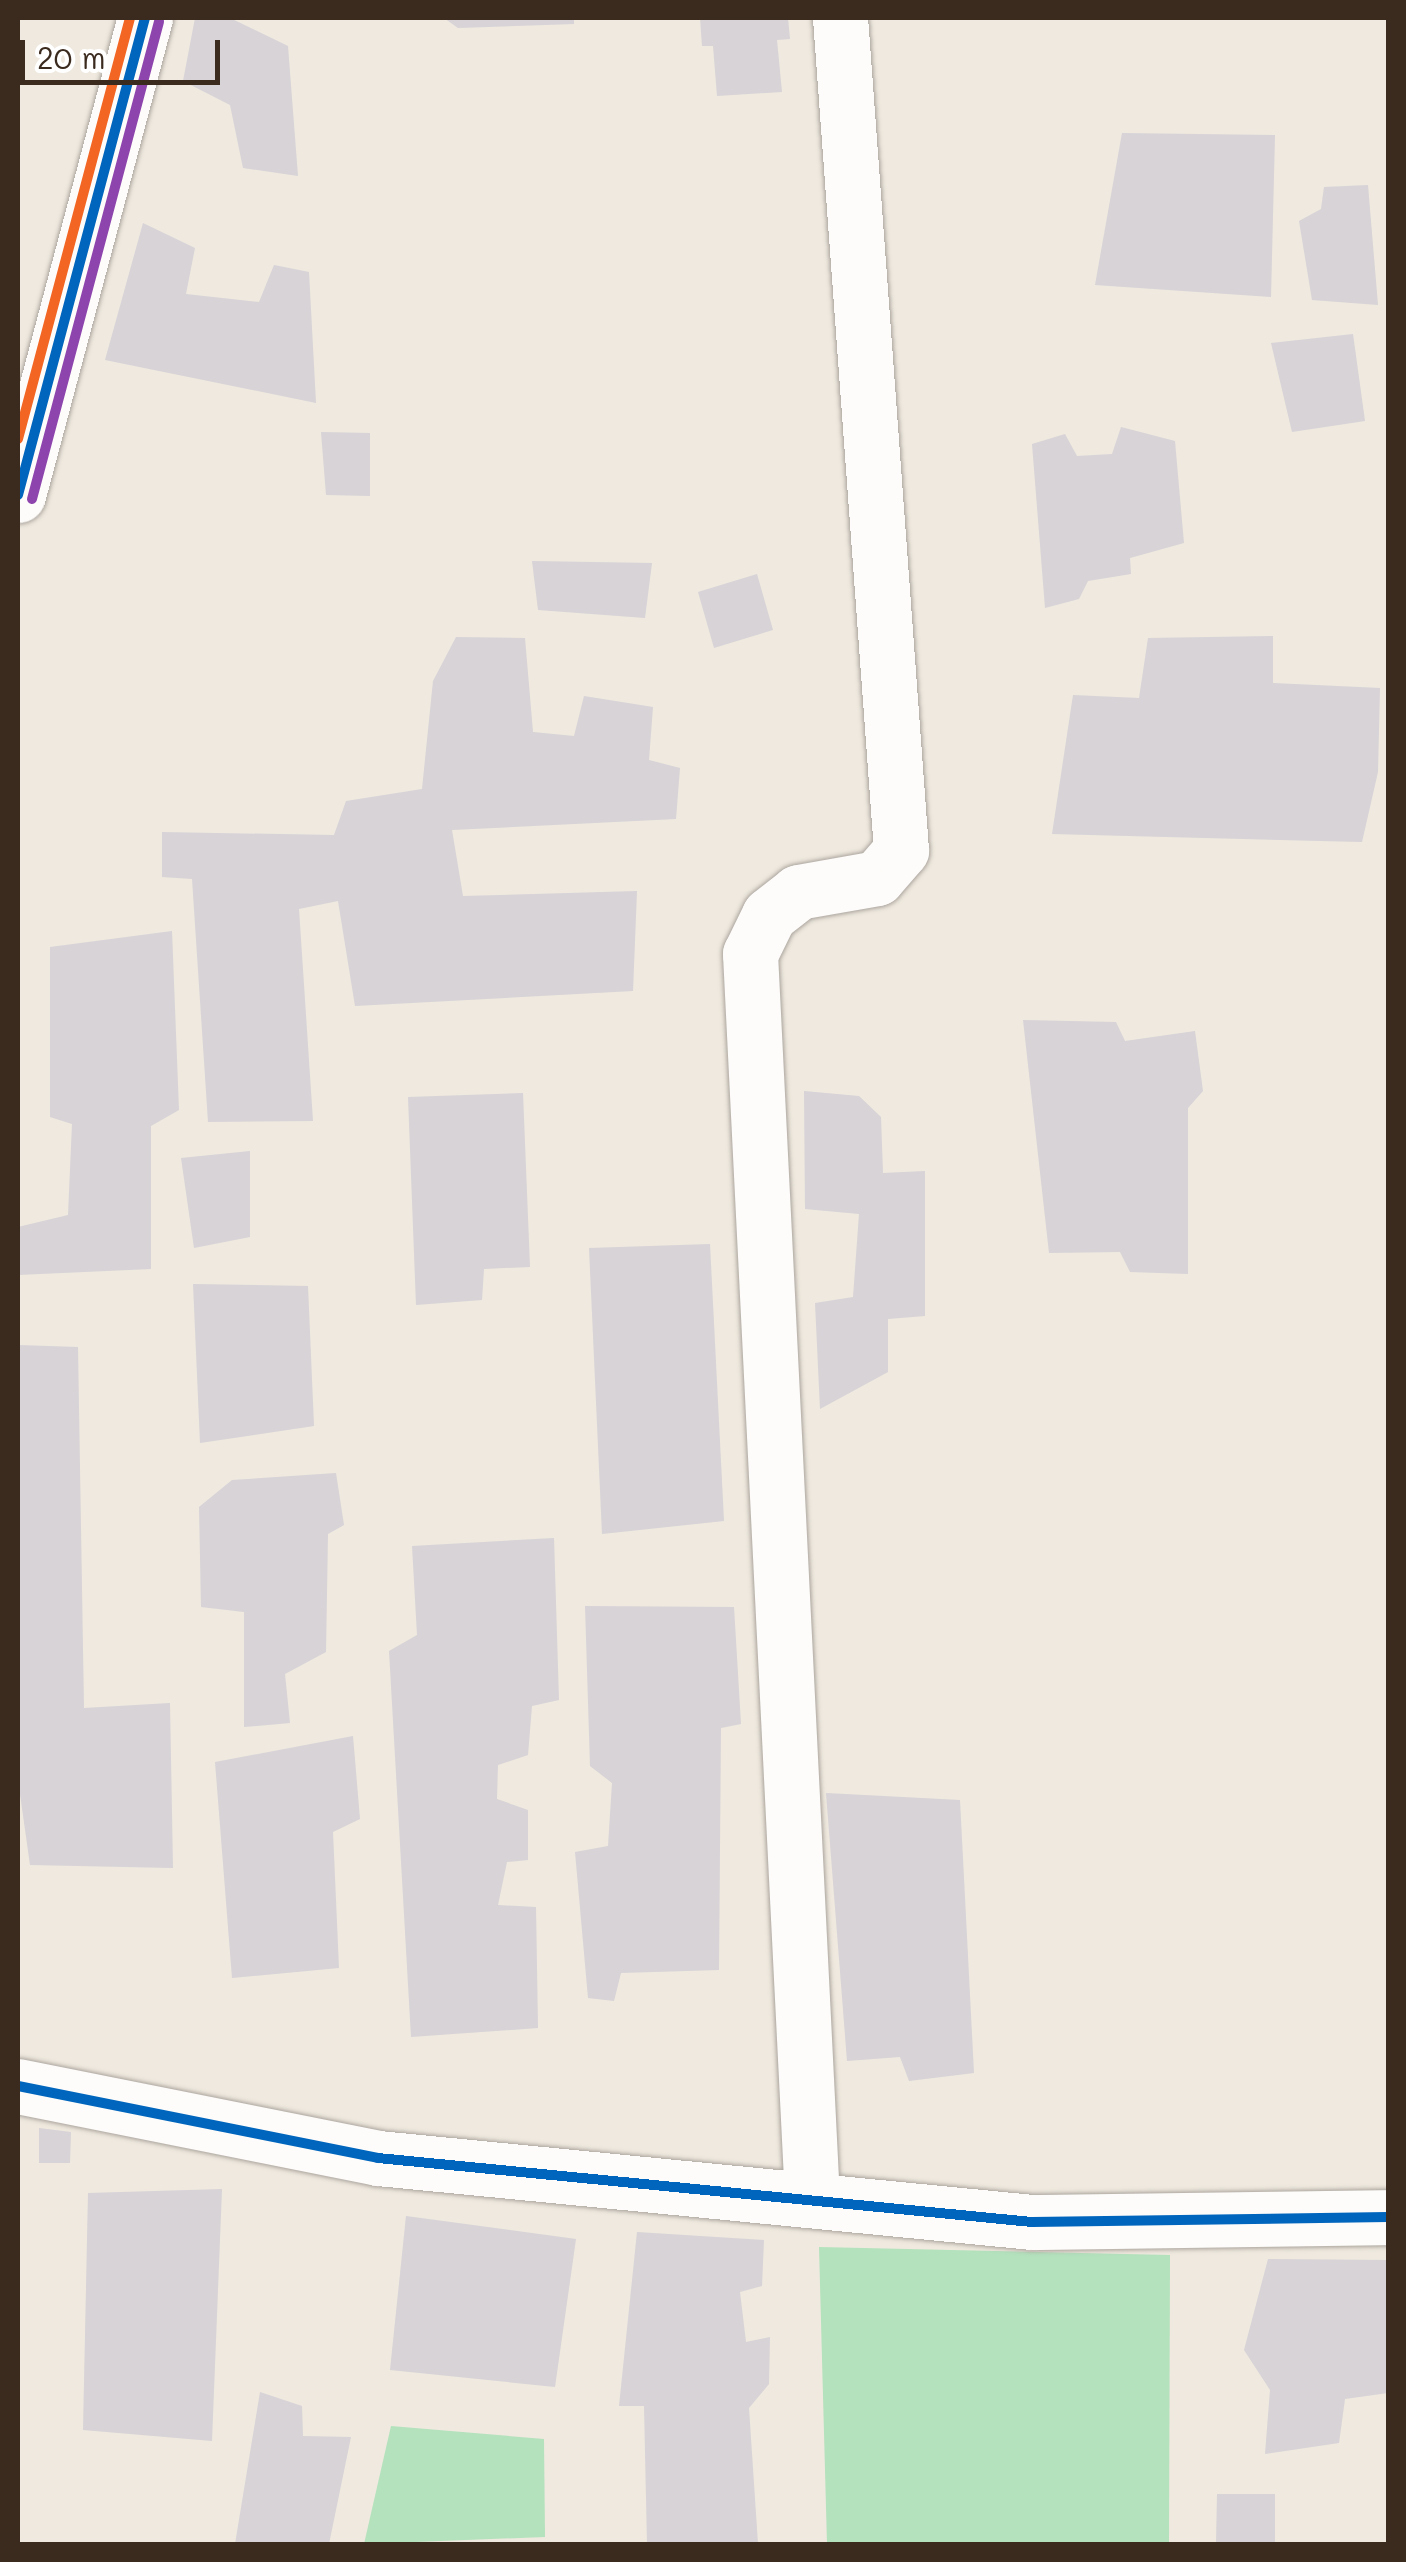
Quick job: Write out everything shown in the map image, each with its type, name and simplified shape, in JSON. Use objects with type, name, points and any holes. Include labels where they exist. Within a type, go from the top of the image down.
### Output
[{"type":"street","points":[[18,495],[145,18]]},
{"type":"street","points":[[812,2199],[750,954],[769,915],[798,892],[877,878],[902,850],[840,18]]},
{"type":"street","points":[[18,2086],[378,2158],[1032,2222],[1388,2217]]},
{"type":"green space","points":[[819,2247],[1170,2255],[1169,2544],[827,2544]]},
{"type":"green space","points":[[391,2426],[544,2439],[545,2537],[364,2544]]},
{"type":"building","points":[[195,18],[230,18],[288,46],[298,176],[243,168],[230,105],[183,81]]},
{"type":"building","points":[[444,18],[574,18],[574,24],[458,28]]},
{"type":"building","points":[[700,18],[788,18],[790,39],[777,40],[782,92],[717,96],[713,46],[702,46]]},
{"type":"building","points":[[1122,133],[1275,135],[1271,297],[1095,285]]},
{"type":"building","points":[[1368,185],[1378,305],[1312,300],[1299,221],[1321,209],[1324,187]]},
{"type":"building","points":[[143,223],[195,248],[186,294],[259,302],[274,265],[309,272],[316,403],[105,360]]},
{"type":"building","points":[[1353,334],[1365,421],[1292,432],[1271,343]]},
{"type":"building","points":[[1121,427],[1175,441],[1184,543],[1130,558],[1131,574],[1088,581],[1079,599],[1045,608],[1032,444],[1065,434],[1077,456],[1112,454]]},
{"type":"building","points":[[321,432],[370,433],[370,496],[326,495]]},
{"type":"building","points":[[532,561],[652,563],[645,618],[538,610]]},
{"type":"building","points":[[757,574],[773,630],[714,648],[698,592]]},
{"type":"building","points":[[1273,636],[1273,683],[1380,688],[1378,772],[1362,842],[1052,834],[1073,695],[1139,698],[1148,638]]},
{"type":"building","points":[[456,637],[525,638],[533,732],[574,736],[584,696],[653,707],[649,760],[680,768],[676,819],[452,830],[463,896],[637,891],[633,991],[355,1006],[338,901],[299,909],[313,1121],[208,1122],[192,879],[162,877],[162,832],[334,835],[346,801],[422,789],[433,681]]},
{"type":"building","points":[[172,931],[179,1110],[151,1126],[151,1269],[18,1275],[18,1227],[68,1215],[72,1124],[50,1117],[50,947]]},
{"type":"building","points":[[1023,1020],[1116,1022],[1125,1041],[1195,1031],[1203,1091],[1188,1108],[1188,1274],[1130,1272],[1120,1252],[1049,1253]]},
{"type":"building","points":[[804,1091],[859,1096],[881,1117],[883,1173],[925,1171],[925,1316],[888,1319],[888,1372],[820,1409],[815,1303],[853,1297],[859,1214],[805,1209]]},
{"type":"building","points":[[523,1093],[530,1267],[484,1269],[482,1300],[416,1305],[408,1097]]},
{"type":"building","points":[[250,1151],[250,1237],[194,1248],[181,1158]]},
{"type":"building","points":[[710,1244],[724,1521],[602,1534],[589,1248]]},
{"type":"building","points":[[193,1284],[308,1286],[314,1426],[200,1443]]},
{"type":"building","points":[[18,1345],[78,1347],[84,1708],[170,1703],[173,1868],[30,1865],[18,1780]]},
{"type":"building","points":[[336,1473],[344,1525],[328,1534],[326,1652],[285,1674],[290,1723],[244,1727],[244,1612],[201,1607],[199,1507],[232,1480]]},
{"type":"building","points":[[554,1538],[559,1700],[532,1706],[528,1755],[498,1765],[497,1799],[528,1810],[528,1860],[507,1862],[498,1905],[536,1907],[538,2028],[411,2037],[389,1651],[417,1635],[412,1546]]},
{"type":"building","points":[[585,1606],[734,1607],[741,1724],[721,1728],[719,1970],[621,1973],[614,2001],[588,1998],[575,1852],[608,1846],[612,1783],[590,1766]]},
{"type":"building","points":[[353,1736],[360,1819],[333,1832],[339,1968],[232,1978],[215,1762]]},
{"type":"building","points":[[826,1793],[960,1800],[974,2073],[909,2081],[900,2057],[847,2061]]},
{"type":"building","points":[[39,2128],[71,2132],[70,2163],[39,2163]]},
{"type":"building","points":[[222,2189],[212,2441],[83,2430],[88,2193]]},
{"type":"building","points":[[406,2216],[576,2239],[555,2387],[390,2370]]},
{"type":"building","points":[[637,2232],[764,2240],[762,2286],[740,2292],[746,2342],[770,2337],[769,2384],[749,2408],[758,2544],[647,2544],[644,2406],[619,2406]]},
{"type":"building","points":[[1268,2259],[1388,2260],[1388,2393],[1345,2399],[1339,2443],[1265,2454],[1270,2390],[1244,2350]]},
{"type":"building","points":[[260,2392],[302,2406],[303,2436],[351,2437],[329,2544],[235,2544]]},
{"type":"building","points":[[1217,2494],[1275,2494],[1275,2544],[1216,2544]]},
{"type":"transit line","points":[[18,439],[130,18]]},
{"type":"transit line","points":[[18,495],[145,18]]},
{"type":"transit line","points":[[32,499],[159,22]]},
{"type":"transit line","points":[[18,2086],[378,2158],[1032,2222],[1388,2217]]}]
